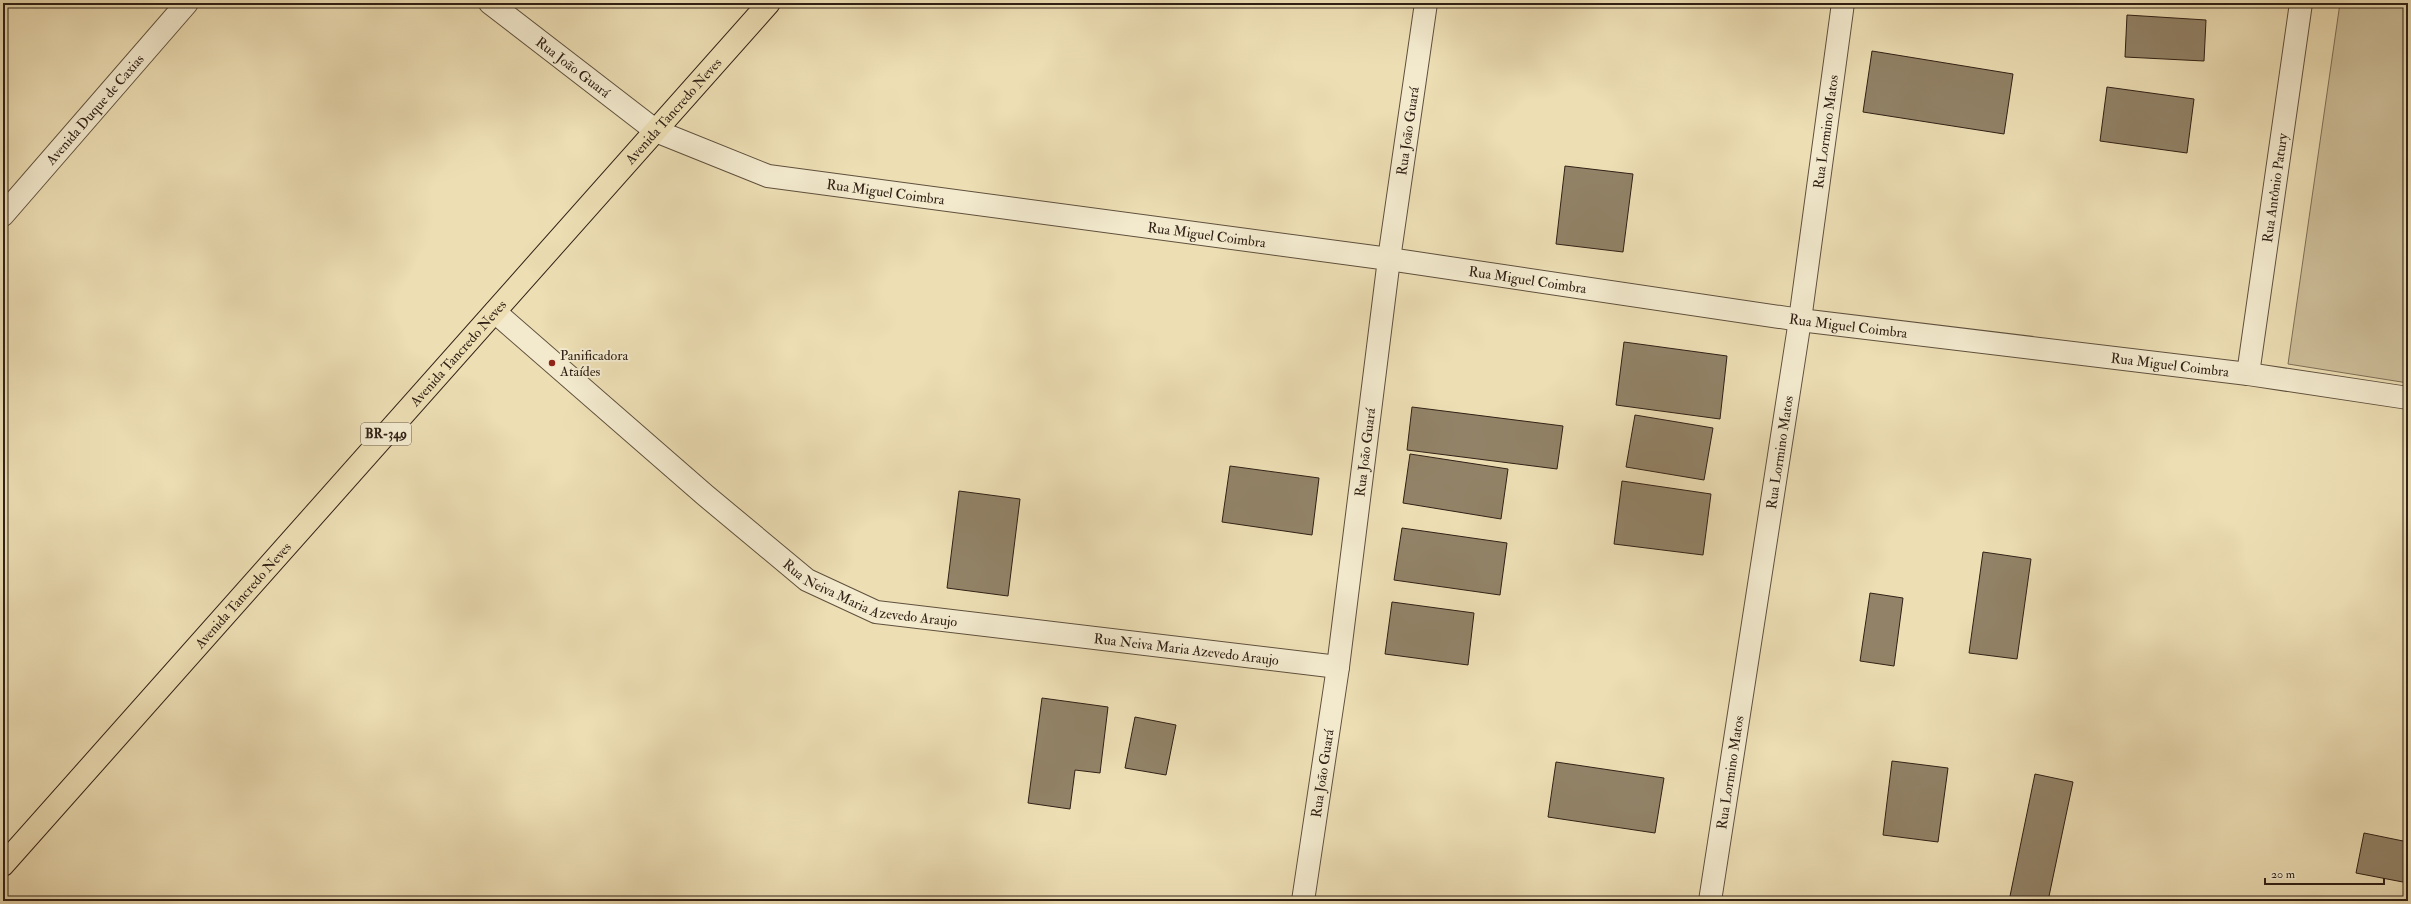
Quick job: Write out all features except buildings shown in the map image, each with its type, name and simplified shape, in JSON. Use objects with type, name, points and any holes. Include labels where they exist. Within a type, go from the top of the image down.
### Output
[{"type":"main road","name":"Avenida Tancredo Neves","points":[[3,865],[769,3]]},
{"type":"street","name":"Avenida Duque de Caxias","points":[[3,215],[187,3]]},
{"type":"street","name":"Rua João Guará","points":[[490,3],[656,131]]},
{"type":"street","name":"Rua João Guará","points":[[1303,901],[1338,667],[1389,259],[1426,3]]},
{"type":"street","name":"Rua Lormino Matos","points":[[1710,901],[1800,320],[1842,3]]},
{"type":"street","name":"Rua Antônio Patury","points":[[2248,374],[2301,3]]},
{"type":"street","name":"Rua Miguel Coimbra","points":[[656,131],[768,176],[1389,259],[1800,320],[2248,374],[2408,398]]},
{"type":"street","name":"Rua Neiva Maria Azevedo Araujo","points":[[495,312],[705,495],[807,580],[876,612],[1338,667]]},
{"type":"shaded area","points":[[2340,3],[2408,3],[2408,383],[2288,364]]},
{"type":"place","name":"Panificadora Ataídes","points":[[552,363]]}]
